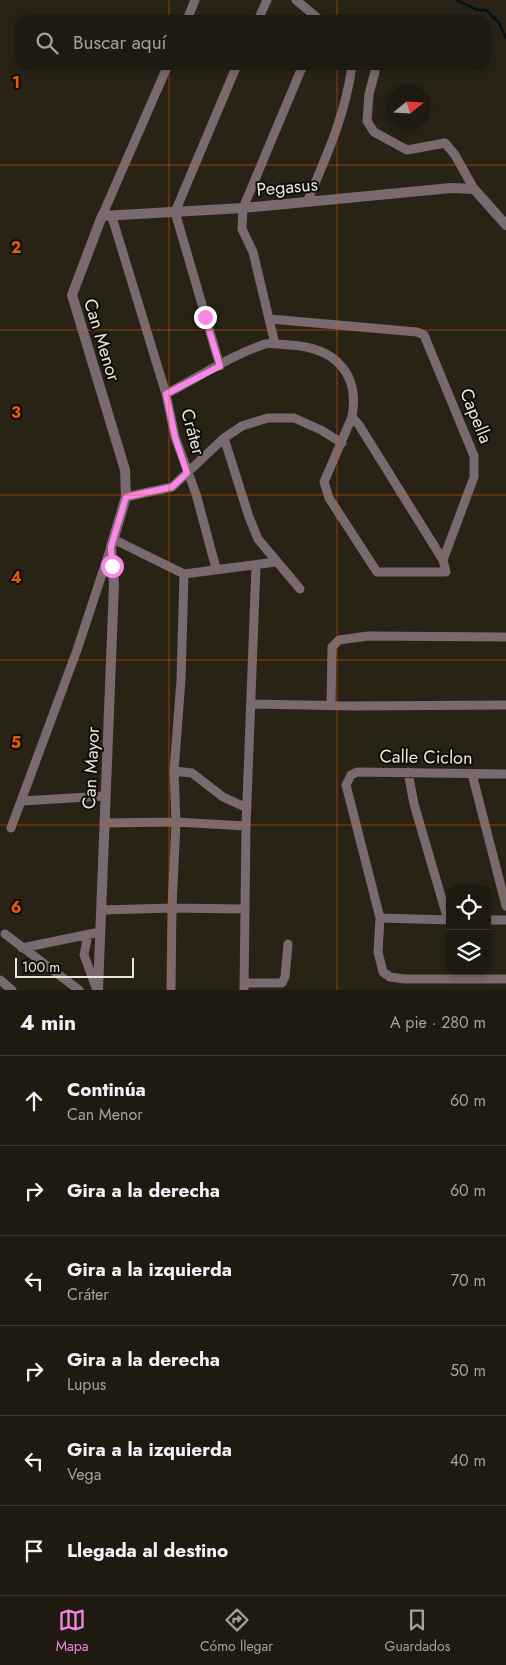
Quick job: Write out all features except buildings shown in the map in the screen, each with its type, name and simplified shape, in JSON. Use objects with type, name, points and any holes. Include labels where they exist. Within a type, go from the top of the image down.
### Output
[{"type":"street","points":[[189,15],[195,0]]},
{"type":"street","points":[[260,15],[267,0]]},
{"type":"street","points":[[296,0],[314,15]]},
{"type":"street","name":"Can Menor","points":[[112,543],[126,497],[122,456],[72,295],[107,217],[166,70]]},
{"type":"street","points":[[220,366],[175,212],[235,70]]},
{"type":"street","points":[[275,344],[254,252],[242,229],[243,208],[301,70]]},
{"type":"street","points":[[307,202],[340,124],[351,70]]},
{"type":"street","points":[[375,70],[366,112],[374,132],[407,150],[445,143],[455,155],[474,189],[506,225]]},
{"type":"street","name":"Pegasus","points":[[107,217],[243,208],[451,188],[474,189]]},
{"type":"street","name":"Cráter","points":[[107,217],[166,394],[175,437],[196,494],[216,568]]},
{"type":"street","name":"Capella","points":[[270,319],[417,332],[424,335],[476,465],[474,478],[443,560],[446,572],[382,573],[374,568],[325,489],[325,475],[342,443]]},
{"type":"street","points":[[126,497],[172,487],[224,438],[242,426],[268,418],[294,418],[321,430],[342,443],[352,417],[353,395],[347,372],[324,353],[298,346],[275,344],[260,346],[166,394]]},
{"type":"street","points":[[352,417],[359,425],[443,560]]},
{"type":"street","points":[[224,438],[258,539],[300,589]]},
{"type":"street","points":[[11,828],[91,610],[112,543],[184,574],[216,568],[256,566],[276,562]]},
{"type":"street","name":"Can Mayor","points":[[98,990],[100,932],[103,910],[104,823],[114,584],[112,543]]},
{"type":"street","points":[[256,566],[246,826],[244,987],[282,983],[285,977],[288,944]]},
{"type":"street","points":[[171,990],[176,822],[174,771],[181,680],[184,574]]},
{"type":"street","points":[[331,706],[332,647],[338,640],[368,636],[506,636]]},
{"type":"street","points":[[252,704],[331,706],[506,705]]},
{"type":"street","points":[[174,771],[192,773],[223,797],[247,808]]},
{"type":"street","name":"Calle Ciclon","points":[[380,918],[372,880],[346,792],[348,779],[357,772],[506,774]]},
{"type":"street","points":[[408,772],[414,804],[446,910]]},
{"type":"street","points":[[472,774],[506,906]]},
{"type":"street","points":[[22,801],[105,796]]},
{"type":"street","points":[[104,823],[176,822],[246,826]]},
{"type":"street","points":[[103,910],[172,908],[245,909]]},
{"type":"street","points":[[446,920],[380,918],[378,952],[383,972],[390,977],[405,979],[506,979]]},
{"type":"street","points":[[491,920],[506,920]]},
{"type":"street","points":[[22,948],[100,932]]},
{"type":"street","points":[[5,934],[79,990]]},
{"type":"street","points":[[88,934],[84,955],[98,990]]},
{"type":"street","points":[[0,980],[12,990]]},
{"type":"waterway","points":[[456,0],[478,10],[486,10],[499,23],[506,38]]},
{"type":"route","points":[[112,566],[111,547],[126,497],[172,487],[180,482],[187,473],[175,437],[166,394],[220,366],[205,317]]}]
